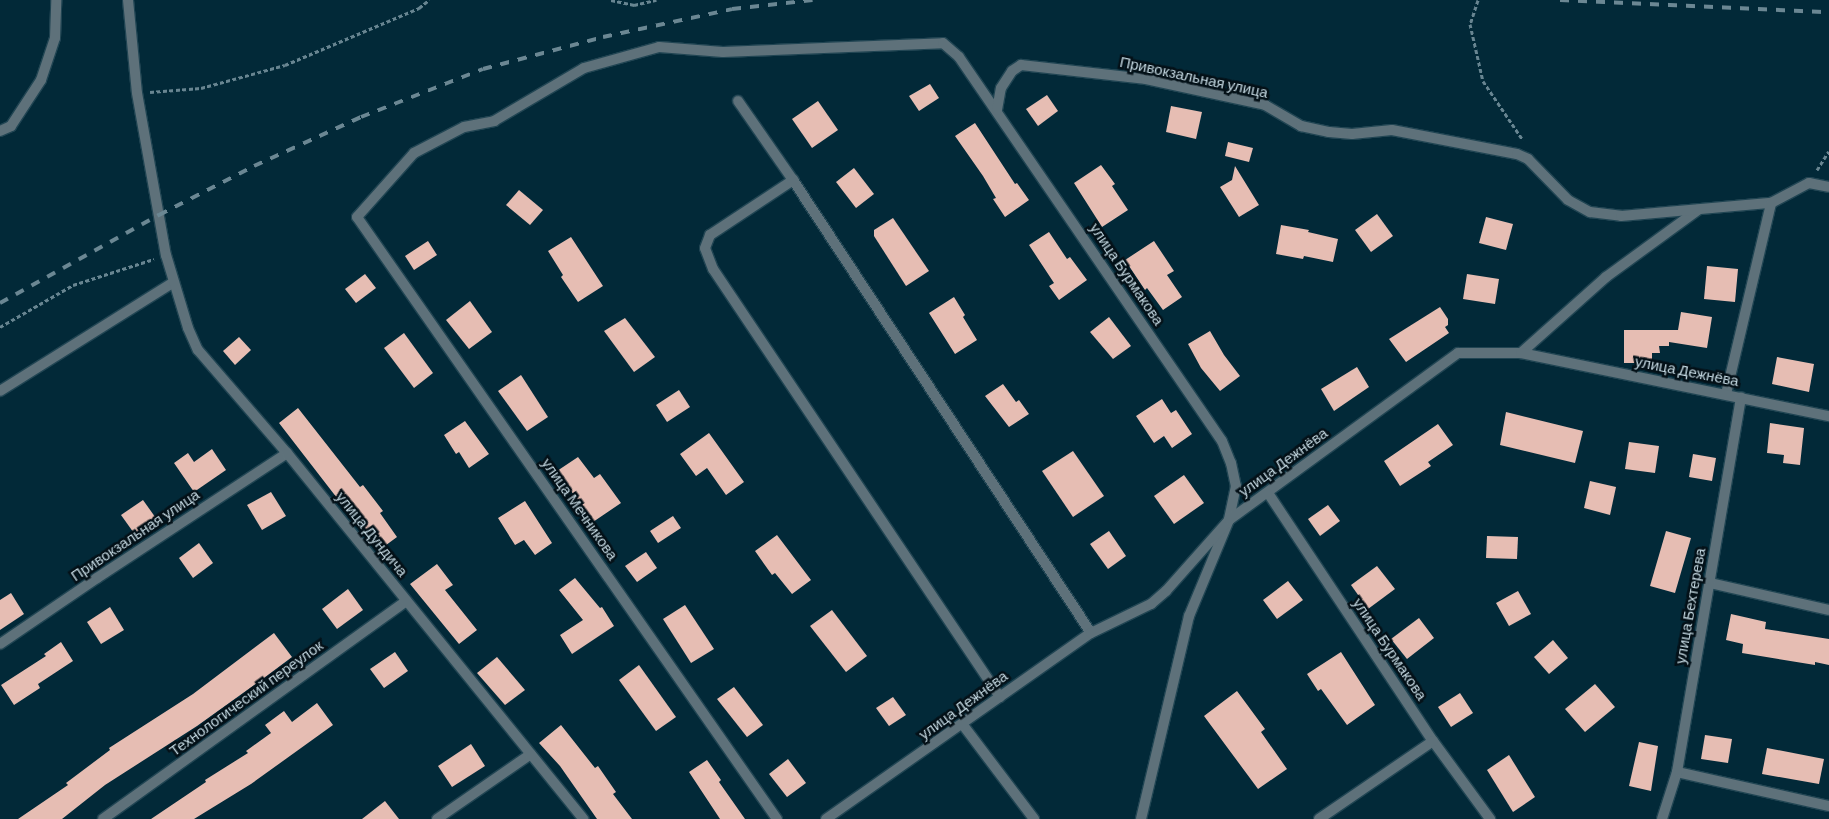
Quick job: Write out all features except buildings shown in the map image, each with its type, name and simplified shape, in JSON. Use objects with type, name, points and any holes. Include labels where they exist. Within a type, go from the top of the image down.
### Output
[{"type":"street","points":[[0,131],[11,126],[41,80],[55,38],[56,0]]},
{"type":"street","name":"улица Дундича","points":[[128,0],[137,93],[166,255],[188,328],[198,350],[287,452],[582,819]]},
{"type":"street","name":"улица Бурмакова","points":[[357,217],[414,153],[464,127],[494,121],[584,68],[659,47],[723,52],[943,43],[959,57],[997,110],[1222,441],[1231,463],[1236,486],[1229,520],[1189,616],[1141,819]]},
{"type":"street","name":"Привокзальная улица","points":[[997,110],[1001,88],[1012,71],[1022,65],[1146,79],[1265,105],[1301,126],[1329,132],[1352,134],[1392,130],[1516,154],[1534,164],[1568,200],[1590,212],[1621,216],[1771,203],[1809,183]]},
{"type":"street","points":[[738,101],[793,180],[1091,633]]},
{"type":"street","points":[[793,180],[710,235],[705,248],[712,269],[1000,697]]},
{"type":"street","points":[[1809,183],[1829,187]]},
{"type":"street","points":[[1726,394],[1771,203]]},
{"type":"street","points":[[1521,353],[1606,277],[1698,210]]},
{"type":"street","name":"улица Мечникова","points":[[357,217],[777,819]]},
{"type":"street","points":[[0,391],[174,282]]},
{"type":"street","name":"улица Дежнёва","points":[[826,819],[963,725],[1091,633],[1151,604],[1166,591],[1229,520],[1268,494],[1458,353],[1521,353],[1829,416]]},
{"type":"street","name":"улица Бехтерева","points":[[1662,819],[1677,772],[1741,397]]},
{"type":"street","name":"Привокзальная улица","points":[[0,644],[287,452]]},
{"type":"street","name":"улица Бурмакова","points":[[1268,494],[1434,740],[1490,819]]},
{"type":"street","points":[[1710,583],[1829,610]]},
{"type":"street","name":"Технологический переулок","points":[[103,819],[406,600]]},
{"type":"street","points":[[963,725],[1034,819]]},
{"type":"street","points":[[1318,819],[1434,740]]},
{"type":"street","points":[[437,819],[531,754]]},
{"type":"street","points":[[1677,772],[1829,806]]},
{"type":"path","points":[[137,93],[201,88],[285,65],[419,8],[429,0]]},
{"type":"path","points":[[611,0],[634,5],[656,0]]},
{"type":"path","points":[[1478,0],[1470,24],[1482,81],[1525,144]]},
{"type":"path","points":[[1809,183],[1829,151]]},
{"type":"path","points":[[0,327],[73,285],[166,255]]},
{"type":"railway","points":[[0,303],[159,215],[254,166],[361,117],[483,69],[603,37],[732,9],[813,0]]},
{"type":"railway","points":[[1560,0],[1829,12]]}]
